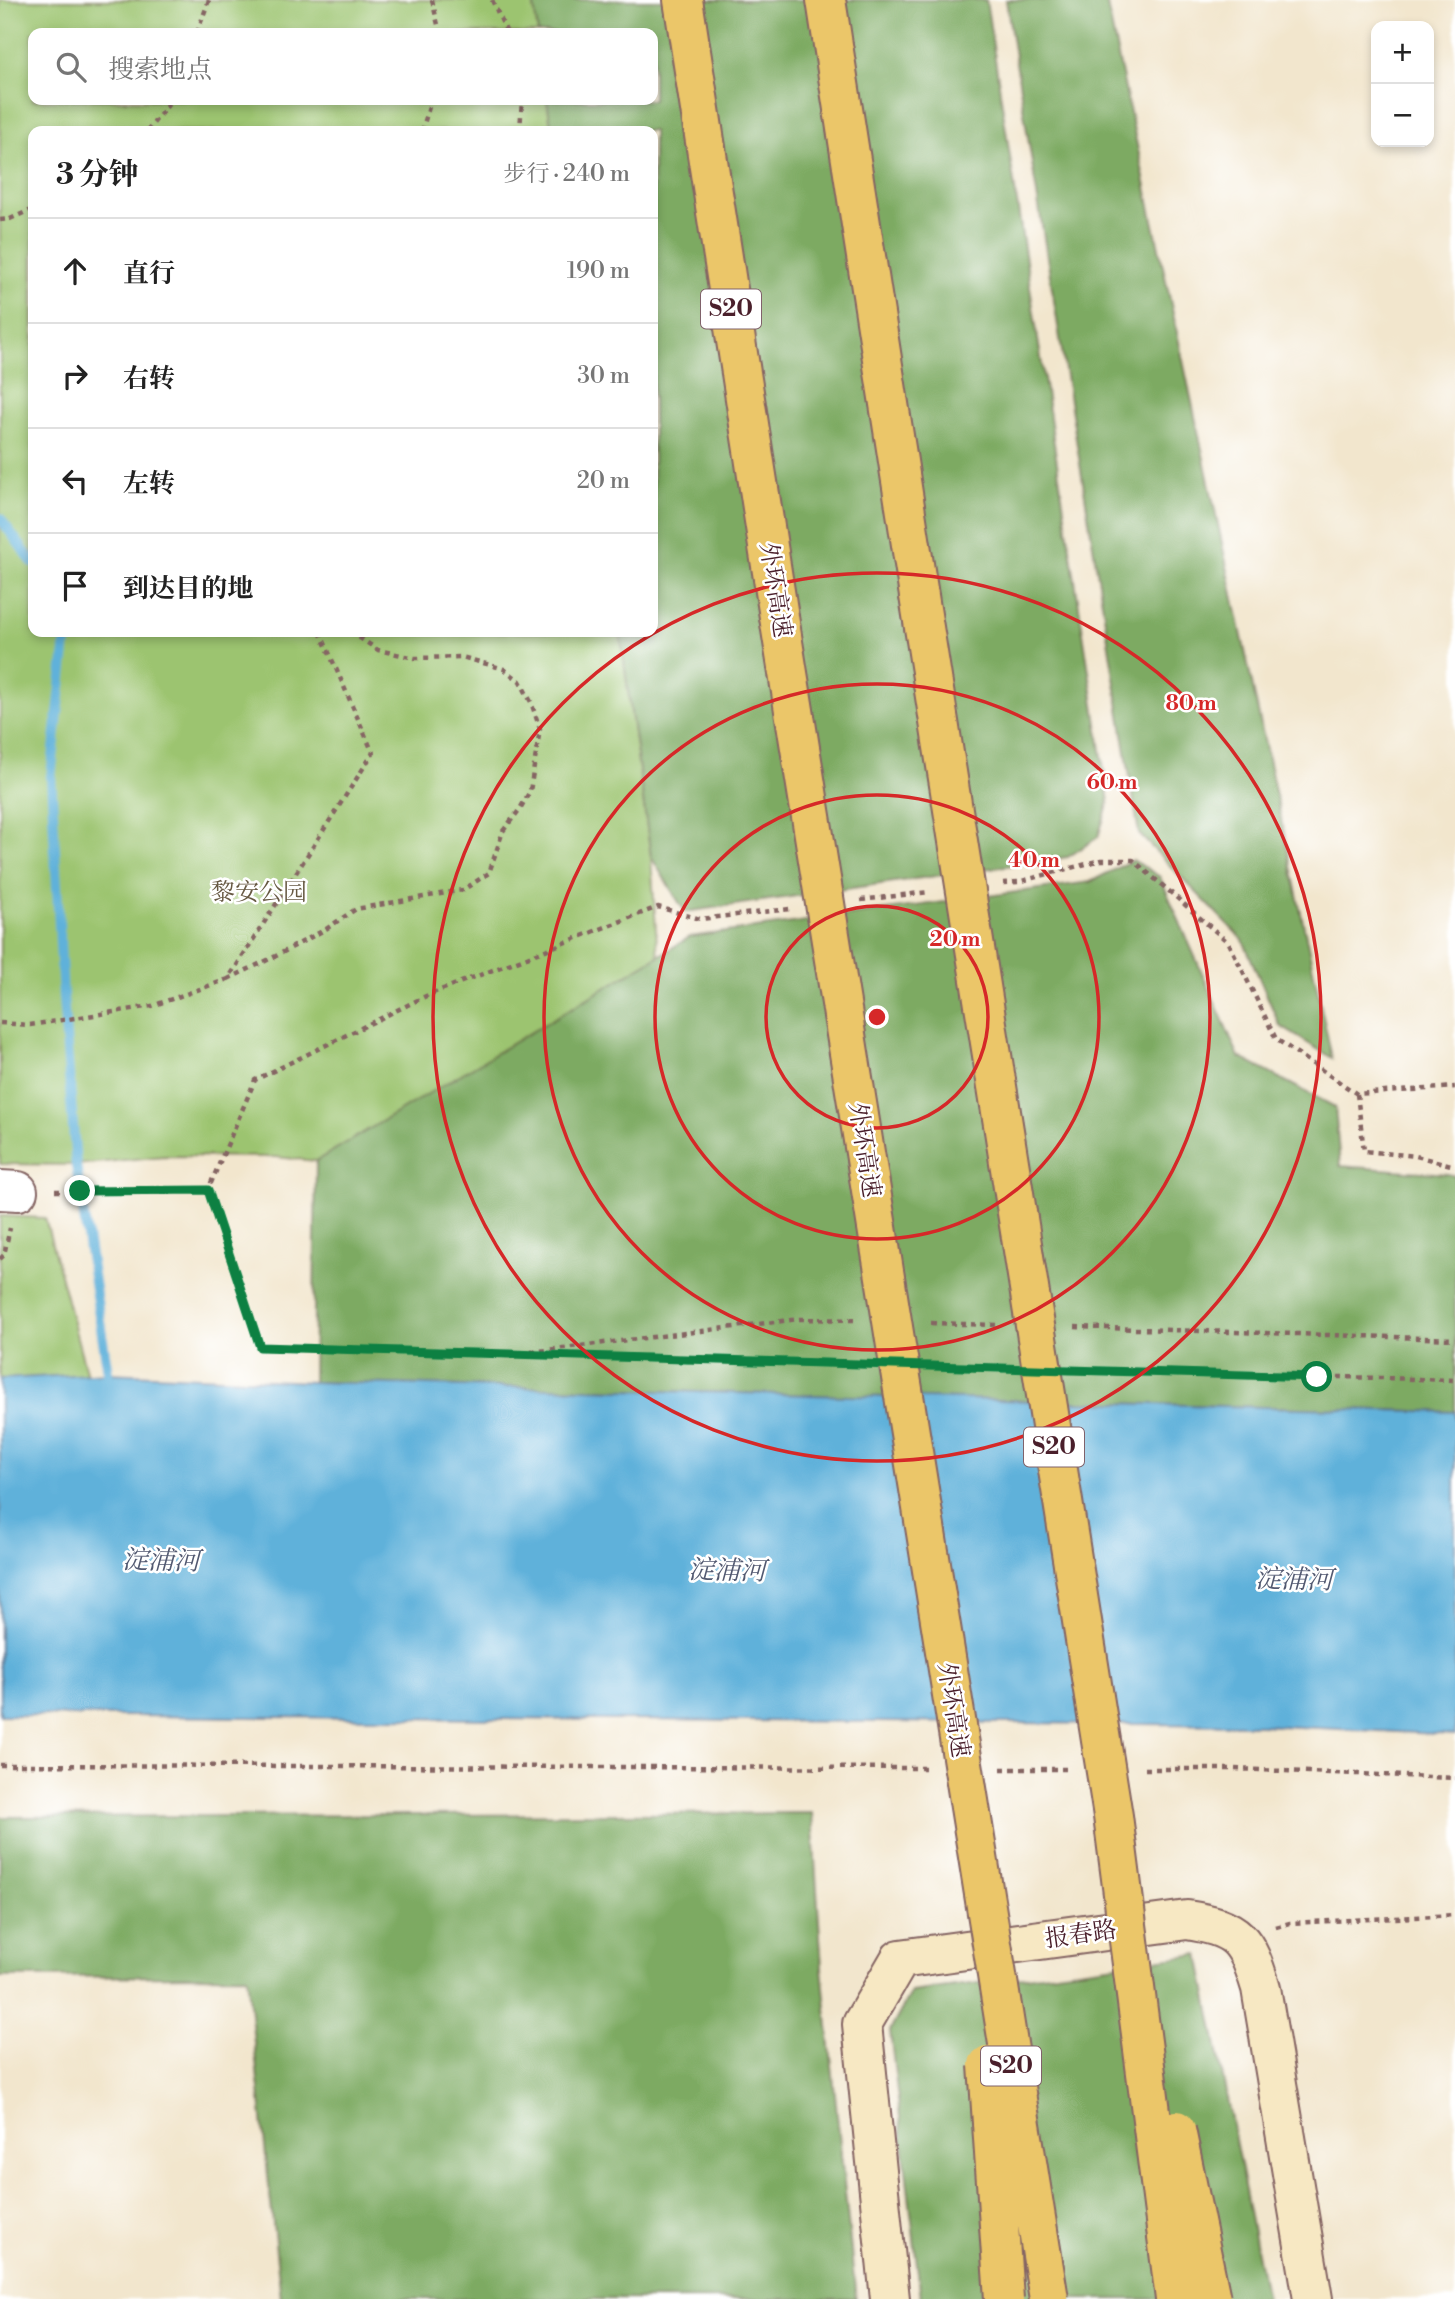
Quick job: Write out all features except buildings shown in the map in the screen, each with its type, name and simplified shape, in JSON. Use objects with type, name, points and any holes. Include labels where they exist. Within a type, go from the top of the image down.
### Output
[{"type":"highway","name":"外环高速","points":[[683,0],[779,617],[1049,2299]]},
{"type":"highway","name":"S20","points":[[826,0],[1113,1816],[1175,2299]]},
{"type":"highway","points":[[1113,1816],[1211,2299]]},
{"type":"highway","points":[[973,1832],[1004,2299]]},
{"type":"street","name":"报春路","points":[[890,2299],[862,2024],[900,1959],[1187,1920],[1216,1925],[1238,1938]]},
{"type":"street","points":[[1238,1938],[1252,1957],[1261,1988],[1313,2299]]},
{"type":"path","points":[[199,28],[209,0]]},
{"type":"path","points":[[432,0],[439,28]]},
{"type":"path","points":[[492,0],[505,28]]},
{"type":"path","points":[[151,126],[168,105]]},
{"type":"path","points":[[423,126],[430,105]]},
{"type":"path","points":[[520,126],[522,105]]},
{"type":"path","points":[[0,220],[28,211]]},
{"type":"path","points":[[228,979],[373,753],[322,637]]},
{"type":"path","points":[[0,1023],[30,1025],[152,1006],[228,979],[276,956],[356,909],[463,890],[489,873],[503,831],[530,791],[540,729],[520,681],[504,669],[462,657],[415,658],[378,650],[358,637]]},
{"type":"path","points":[[990,885],[1018,882],[1101,860],[1133,860],[1229,943],[1276,1038],[1357,1094],[1455,1087]]},
{"type":"path","points":[[852,901],[935,891]]},
{"type":"path","points":[[797,908],[700,919],[658,907],[430,994],[255,1080],[208,1190],[260,1347],[860,1364]]},
{"type":"path","points":[[1357,1094],[1364,1151],[1416,1156],[1455,1166]]},
{"type":"path","points":[[65,1191],[208,1190]]},
{"type":"path","points":[[514,1354],[799,1318],[869,1321]]},
{"type":"path","points":[[925,1322],[1008,1325]]},
{"type":"path","points":[[1064,1327],[1455,1339]]},
{"type":"path","points":[[929,1366],[1012,1368]]},
{"type":"path","points":[[1068,1370],[1455,1380]]},
{"type":"path","points":[[0,1765],[930,1768]]},
{"type":"path","points":[[999,1769],[1082,1769]]},
{"type":"path","points":[[1138,1769],[1235,1769],[1455,1778]]},
{"type":"path","points":[[1238,1938],[1290,1923],[1455,1915]]},
{"type":"green space","name":"黎安公园","points":[[0,0],[533,0],[537,28],[28,28],[28,105],[548,105],[551,126],[28,126],[28,637],[621,637],[651,857],[658,958],[316,1161],[275,1157],[164,1156],[76,1165],[0,1164]]},
{"type":"green space","points":[[533,0],[986,0],[1109,802],[1098,837],[1068,857],[685,912],[651,857],[621,637],[658,637],[658,126],[551,126],[548,105],[658,105],[658,28],[537,28]]},
{"type":"green space","points":[[1006,0],[1106,0],[1332,1058],[1280,1026],[1243,940],[1139,834]]},
{"type":"green space","points":[[1133,860],[1160,877],[1239,1057],[1335,1107],[1340,1166],[1455,1176],[1455,1412],[313,1382],[316,1161],[690,937],[1090,882]]},
{"type":"green space","points":[[0,1216],[45,1218],[87,1375],[0,1379]]},
{"type":"green space","points":[[812,1813],[822,1968],[856,2299],[281,2299],[247,1976],[0,1977],[0,1817]]},
{"type":"green space","points":[[1199,1954],[1266,2299],[921,2299],[890,2031],[911,1992]]},
{"type":"water","name":"淀浦河","points":[[108,1373],[313,1382],[1455,1412],[1455,1735],[1260,1725],[0,1715],[0,1379]]},
{"type":"waterway","points":[[0,518],[28,556]]},
{"type":"waterway","points":[[66,637],[51,777],[63,997],[76,1165],[108,1386]]},
{"type":"route","points":[[80,1191],[208,1190],[260,1347],[1317,1377]]}]
